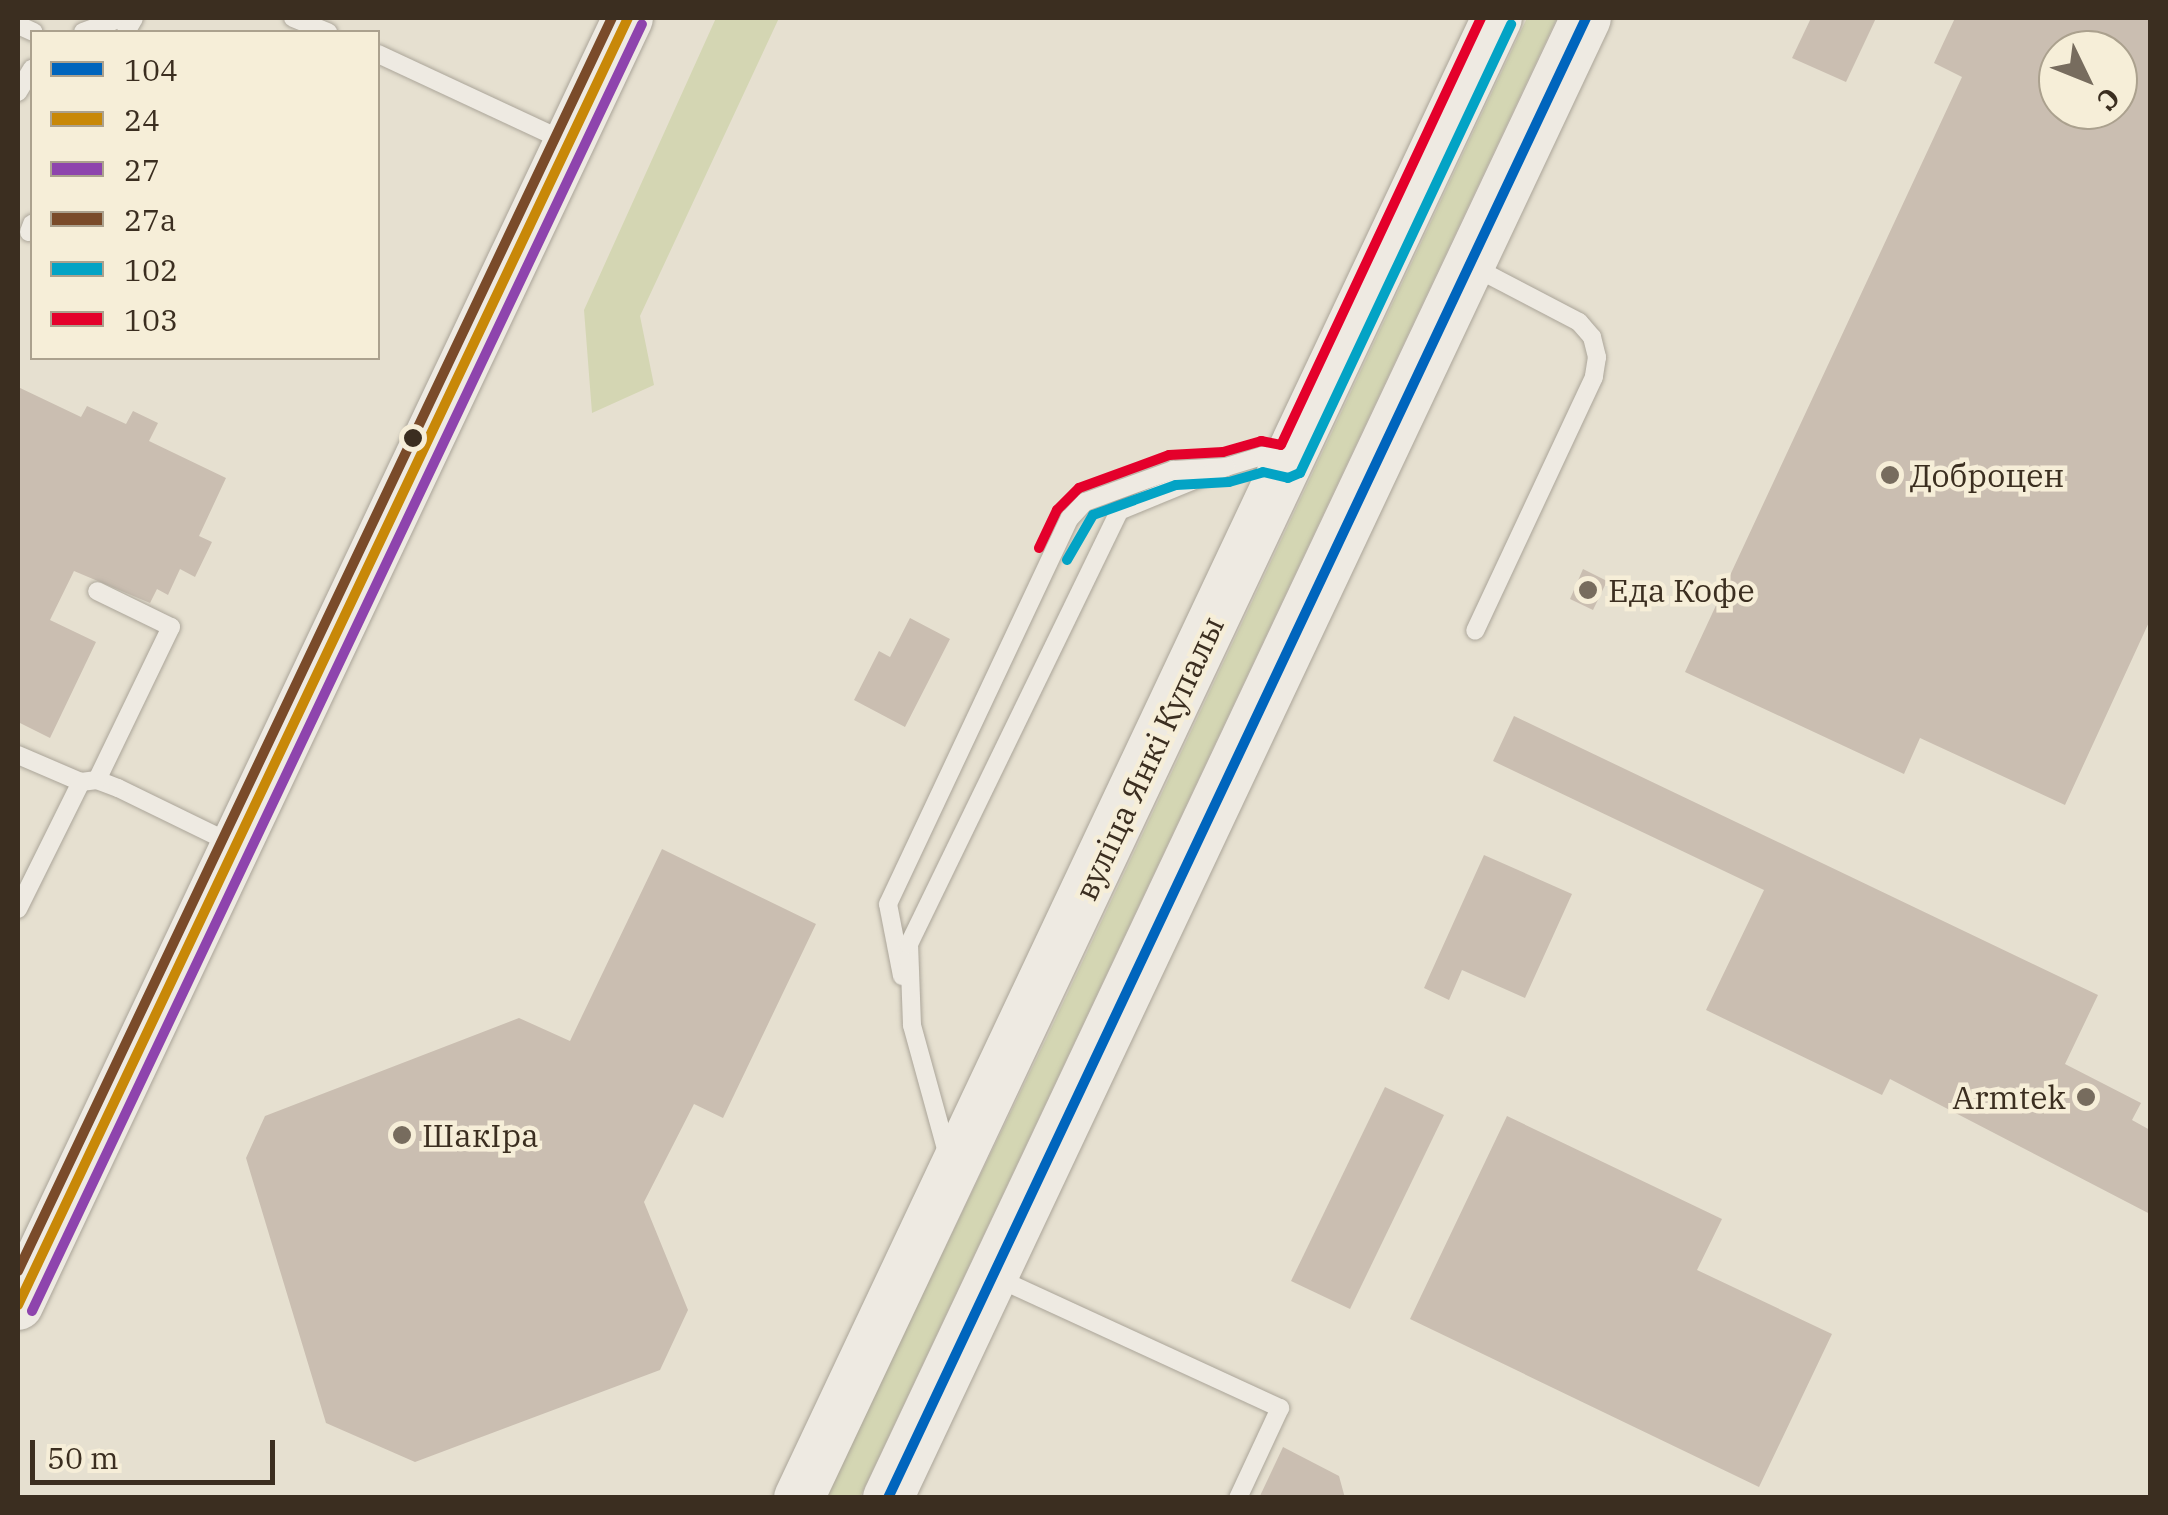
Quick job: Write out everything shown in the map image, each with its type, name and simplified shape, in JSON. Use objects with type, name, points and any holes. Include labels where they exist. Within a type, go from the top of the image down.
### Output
[{"type":"main road","points":[[18,1305],[628,18]]},
{"type":"main road","name":"вуліца Янкі Купалы","points":[[799,1498],[1497,18]]},
{"type":"main road","points":[[888,1498],[1586,18]]},
{"type":"lane","points":[[88,30],[121,18]]},
{"type":"lane","points":[[293,18],[323,30]]},
{"type":"lane","points":[[380,55],[568,142]]},
{"type":"lane","points":[[1469,264],[1579,322],[1592,338],[1597,357],[1594,377],[1474,631]]},
{"type":"lane","points":[[912,1026],[909,944],[1119,511],[1263,456],[1289,463]]},
{"type":"lane","points":[[948,1182],[949,1158],[912,1026],[888,904],[1070,518],[1085,502],[1174,470],[1226,467]]},
{"type":"lane","points":[[18,909],[171,627],[97,591]]},
{"type":"lane","points":[[18,755],[89,781],[235,846]]},
{"type":"lane","points":[[993,1276],[1280,1408],[1238,1498]]},
{"type":"green space","points":[[716,18],[779,18],[640,316],[654,385],[592,413],[584,310]]},
{"type":"green space","points":[[1527,18],[1557,18],[860,1497],[824,1498],[1047,1037]]},
{"type":"building","points":[[1811,18],[1876,18],[1846,82],[1792,58]]},
{"type":"building","points":[[1955,18],[2150,18],[2150,620],[2065,805],[1920,738],[1904,774],[1685,672],[1962,77],[1934,63]]},
{"type":"building","points":[[18,387],[81,417],[87,406],[126,424],[133,411],[158,423],[149,441],[226,478],[199,536],[212,542],[195,577],[180,569],[168,595],[157,589],[150,603],[74,571],[50,620],[96,642],[50,738],[18,722]]},
{"type":"building","name":"Еда Кофе","points":[[1583,569],[1607,581],[1593,610],[1570,599]]},
{"type":"building","points":[[910,618],[950,639],[905,727],[854,700],[879,651],[890,657]]},
{"type":"building","points":[[1514,716],[2098,995],[2065,1064],[2141,1103],[2132,1120],[2150,1130],[2150,1214],[1890,1079],[1882,1095],[1706,1010],[1764,890],[1493,761]]},
{"type":"building","points":[[662,849],[816,924],[723,1118],[694,1104],[644,1202],[688,1310],[660,1370],[415,1462],[326,1423],[246,1158],[265,1116],[519,1018],[570,1041]]},
{"type":"building","points":[[1484,855],[1572,894],[1525,998],[1462,970],[1449,1000],[1424,988]]},
{"type":"building","points":[[1385,1087],[1444,1115],[1350,1309],[1291,1281]]},
{"type":"building","points":[[1507,1116],[1722,1219],[1697,1270],[1832,1334],[1759,1487],[1410,1319]]},
{"type":"building","points":[[1283,1447],[1339,1476],[1345,1498],[1259,1498]]},
{"type":"transit line","name":"27а","points":[[18,1271],[612,18]]},
{"type":"transit line","name":"24","points":[[18,1305],[628,18]]},
{"type":"transit line","name":"103","points":[[1039,548],[1057,510],[1079,488],[1169,455],[1223,452],[1261,441],[1281,445],[1481,18]]},
{"type":"transit line","name":"104","points":[[888,1498],[1586,18]]},
{"type":"transit line","name":"27","points":[[32,1311],[642,24]]},
{"type":"transit line","name":"102","points":[[1067,560],[1093,515],[1176,485],[1229,482],[1263,472],[1288,478],[1300,473],[1511,24]]},
{"type":"place","name":"Доброцен","points":[[1890,475]]},
{"type":"place","name":"Еда Кофе","points":[[1588,590]]},
{"type":"place","name":"Armtek","points":[[2086,1097]]},
{"type":"place","name":"ШакІра","points":[[402,1135]]}]
